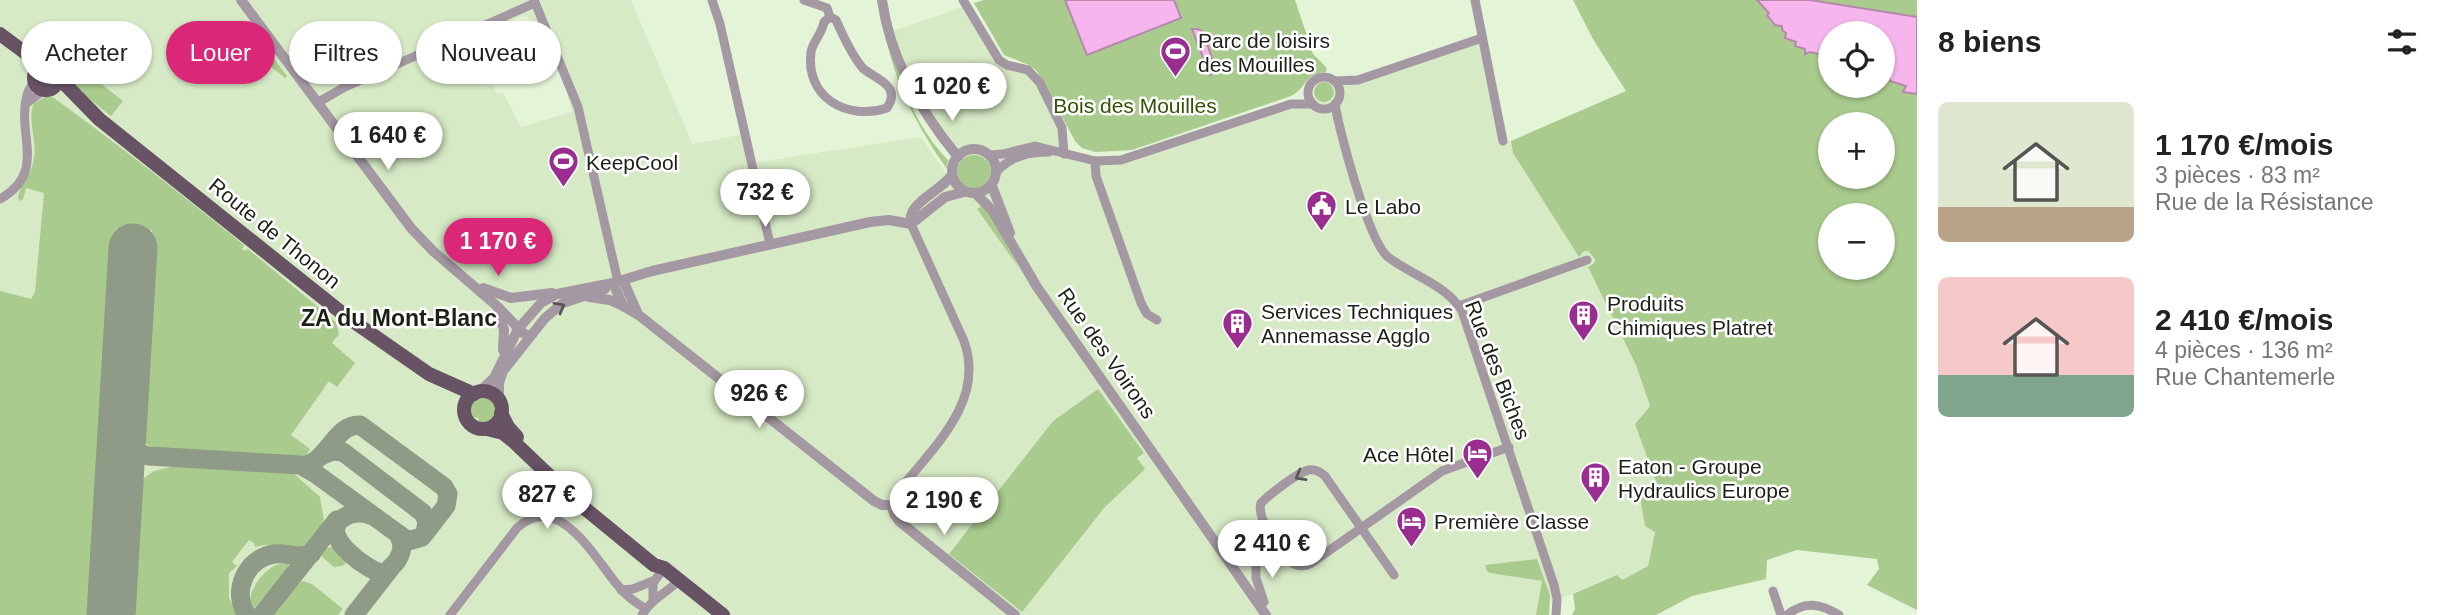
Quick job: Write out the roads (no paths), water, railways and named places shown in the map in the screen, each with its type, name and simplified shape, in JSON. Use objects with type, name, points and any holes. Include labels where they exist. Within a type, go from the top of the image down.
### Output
[{"type":"main road","points":[[0,34],[21,50]]},
{"type":"main road","name":"Route de Thonon","points":[[0,42],[40,85],[99,119]]},
{"type":"main road","points":[[40,85],[56,84]]},
{"type":"main road","name":"Route de Thonon","points":[[65,84],[99,119],[347,317],[429,374],[464,409]]},
{"type":"main road","name":"Route de Thonon","points":[[429,374],[477,393]]},
{"type":"main road","points":[[664,568],[654,565],[580,505],[513,441],[500,432],[471,425],[466,419],[464,409],[467,401],[477,393],[490,394],[515,435],[600,512],[659,560],[664,568],[723,615]]},
{"type":"main road","points":[[487,429],[496,423],[500,407]]},
{"type":"street","points":[[241,0],[411,229],[494,303],[518,329],[530,336]]},
{"type":"street","points":[[712,0],[720,24],[770,244]]},
{"type":"street","points":[[804,0],[825,6],[830,17],[836,20],[862,68],[886,84],[891,96],[887,108],[870,113],[835,107],[814,85],[811,55],[813,45],[824,22],[830,17]]},
{"type":"street","points":[[882,0],[890,41],[906,75],[927,116],[958,157]]},
{"type":"street","points":[[888,0],[906,75]]},
{"type":"street","points":[[1475,0],[1503,141]]},
{"type":"street","points":[[317,103],[343,88],[535,1],[578,107],[623,306]]},
{"type":"street","points":[[964,3],[1001,62],[1028,70],[1040,83],[1062,128],[1060,153]]},
{"type":"street","points":[[964,192],[956,185],[952,167],[966,151],[976,149],[990,155],[1003,155],[1035,146],[1095,161],[1113,162],[1139,156],[1291,104],[1319,78],[1335,81],[1358,80],[1482,38]]},
{"type":"street","points":[[1291,104],[1317,106],[1337,101],[1358,80]]},
{"type":"street","points":[[1335,81],[1339,90],[1337,101]]},
{"type":"street","points":[[0,199],[17,185],[27,164],[29,147],[25,117],[26,96],[40,85]]},
{"type":"street","points":[[1308,90],[1309,99],[1317,106]]},
{"type":"street","name":"Rue des Biches","points":[[1337,101],[1339,134],[1371,228],[1383,252],[1444,292],[1459,306],[1554,585],[1558,599],[1556,615]]},
{"type":"street","name":"Rue des Biches","points":[[1317,106],[1339,134]]},
{"type":"street","points":[[468,279],[502,296],[523,298],[618,282],[879,220],[911,224],[945,197],[964,192],[976,194],[992,186],[997,171],[1006,162],[1020,155],[1060,153]]},
{"type":"street","points":[[990,155],[997,171]]},
{"type":"street","points":[[1095,161],[1096,176],[1141,303],[1147,314],[1157,320]]},
{"type":"street","points":[[952,175],[943,186],[913,208],[909,216],[966,346],[970,376],[966,396],[957,417],[898,492],[892,505],[899,521],[1015,615]]},
{"type":"street","name":"Rue des Voirons","points":[[992,186],[1020,258]]},
{"type":"street","name":"Rue des Voirons","points":[[976,194],[992,210],[1037,287],[1273,615]]},
{"type":"street","points":[[1459,306],[1587,260]]},
{"type":"street","points":[[500,407],[498,386],[503,371],[541,322],[558,306],[602,291],[618,282]]},
{"type":"street","points":[[618,282],[640,316]]},
{"type":"street","points":[[477,393],[494,378],[518,329],[535,309],[549,297],[565,291]]},
{"type":"street","points":[[583,297],[607,299],[640,316],[876,502],[892,505]]},
{"type":"street","points":[[523,298],[535,309],[541,322]]},
{"type":"street","points":[[494,303],[504,330],[502,360]]},
{"type":"street","points":[[1394,575],[1362,528],[1325,476],[1319,471],[1303,472],[1262,501],[1259,510],[1264,525],[1285,556],[1295,565],[1308,565],[1362,528],[1442,471],[1509,447]]},
{"type":"street","name":"Rue des Voirons","points":[[1165,468],[1266,615]]},
{"type":"street","points":[[450,615],[517,528],[539,517],[554,518],[569,526],[621,590],[644,612],[653,600],[666,593],[679,580]]},
{"type":"street","points":[[1229,552],[1243,554],[1254,549],[1263,537],[1264,525]]},
{"type":"street","points":[[1264,602],[1255,574],[1258,562],[1270,553],[1285,556]]},
{"type":"street","points":[[621,590],[653,582],[664,568]]},
{"type":"street","points":[[653,582],[653,600]]},
{"type":"street","points":[[1773,591],[1781,615]]},
{"type":"street","points":[[1787,615],[1795,609],[1817,605],[1825,606],[1839,615]]},
{"type":"place","name":"Parc de loisirs des Mouilles","points":[[1175,79]]},
{"type":"place","name":"KeepCool","points":[[563,189]]},
{"type":"place","name":"Le Labo","points":[[1322,233]]},
{"type":"place","name":"Produits Chimiques Platret","points":[[1584,342]]},
{"type":"place","name":"Services Techniques Annemasse Agglo","points":[[1238,350]]},
{"type":"place","name":"Ace Hôtel","points":[[1477,481]]},
{"type":"place","name":"Eaton - Groupe Hydraulics Europe","points":[[1595,505]]},
{"type":"place","name":"Première Classe","points":[[1411,548]]},
{"type":"district","name":"ZA du Mont-Blanc","points":[[399,318]]},
{"type":"park label","name":"Bois des Mouilles","points":[[1135,105]]}]
